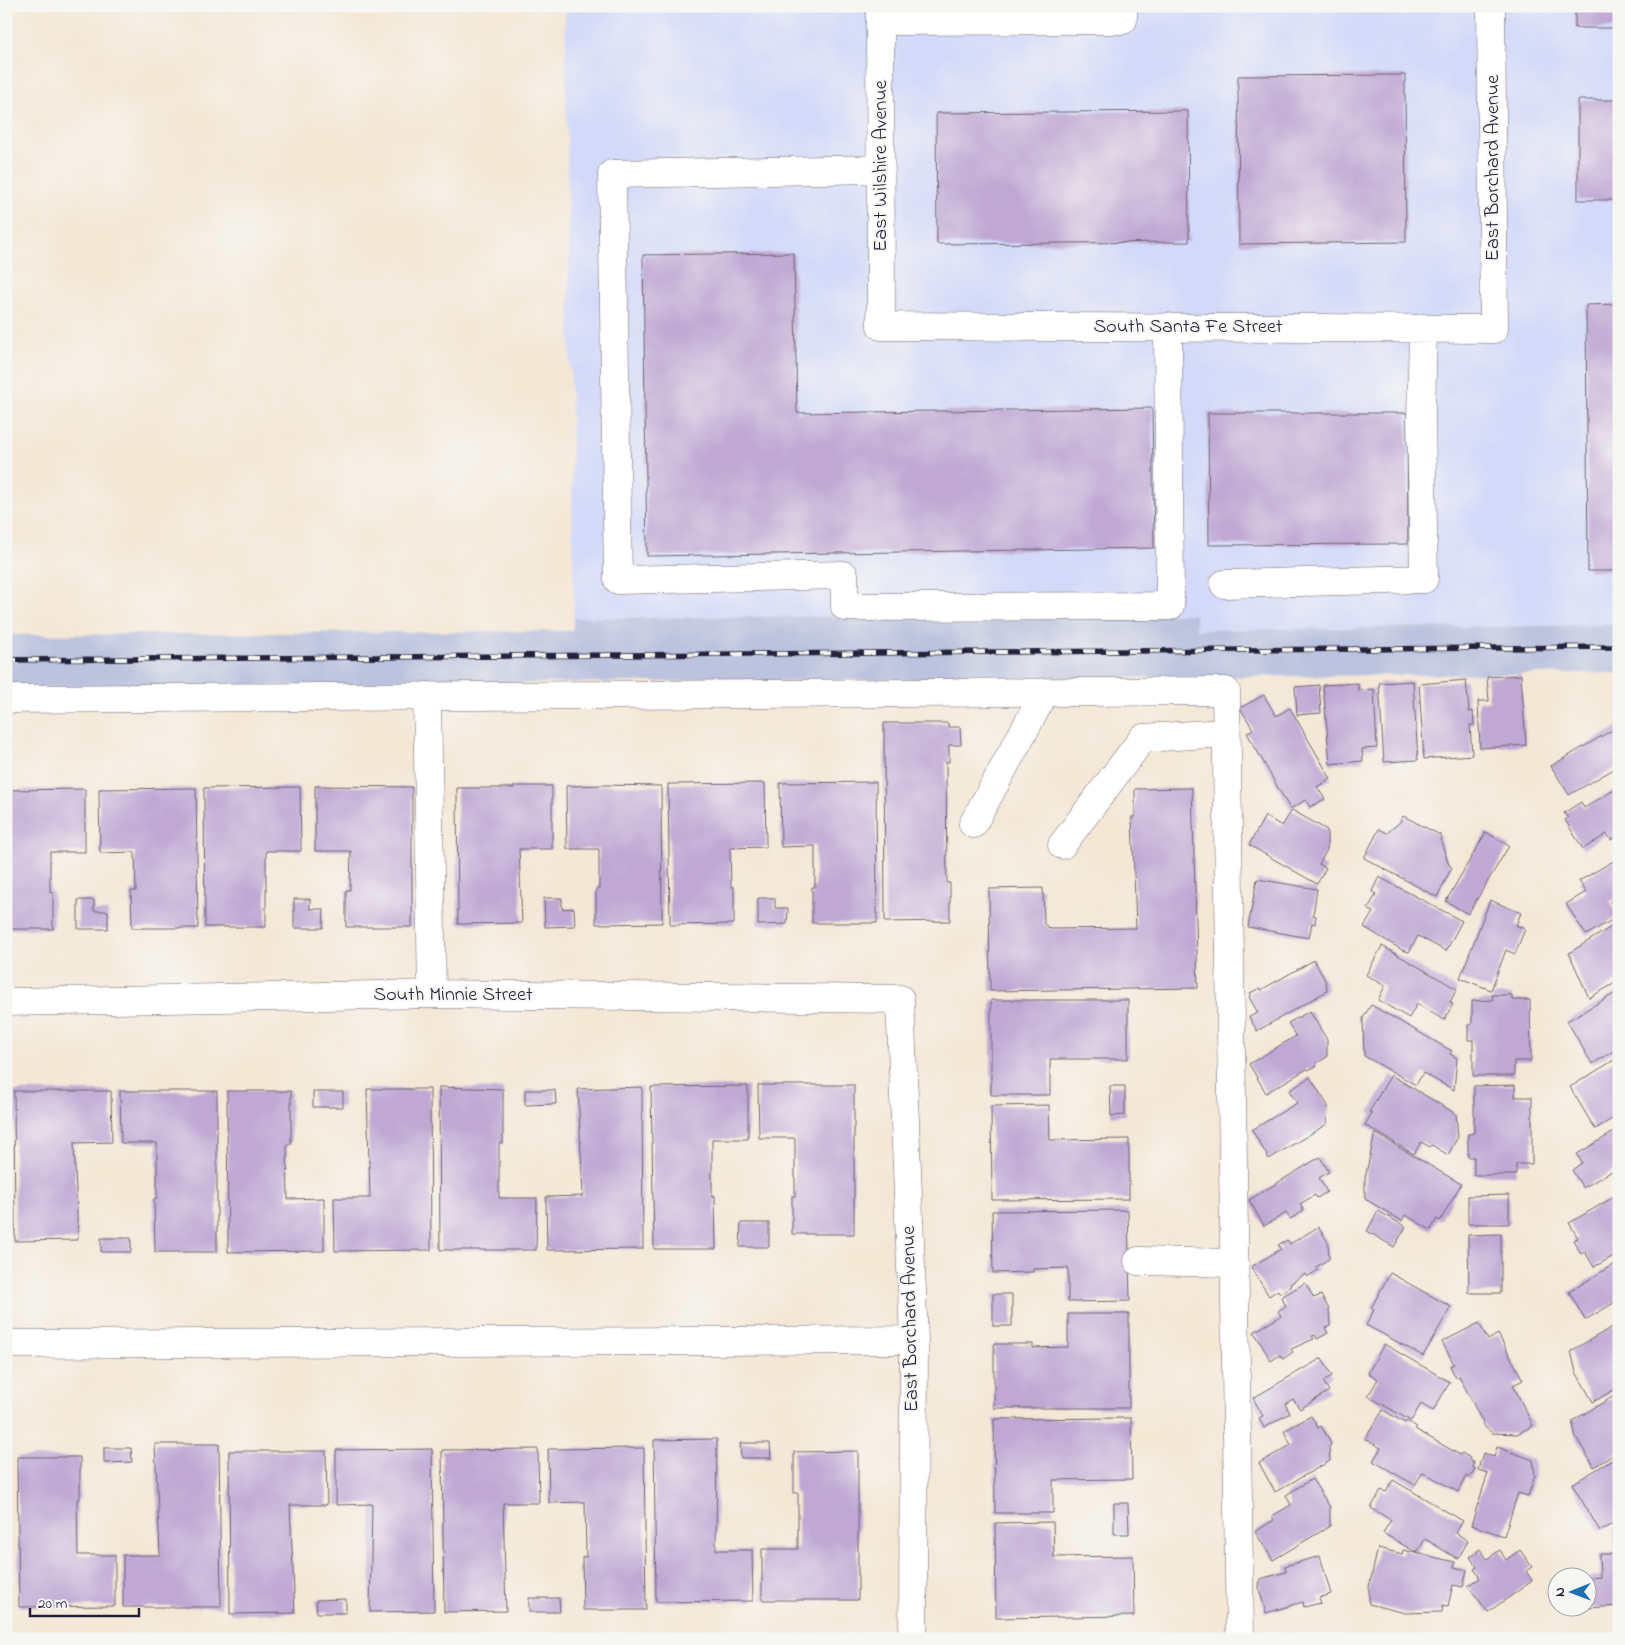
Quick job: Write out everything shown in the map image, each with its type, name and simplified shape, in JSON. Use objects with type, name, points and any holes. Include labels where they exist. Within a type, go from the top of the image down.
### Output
[{"type":"street","points":[[880,14],[1123,20],[1123,6]]},
{"type":"street","name":"East Borchard Avenue","points":[[1491,6],[1494,329]]},
{"type":"street","name":"East Wilshire Avenue","points":[[880,14],[882,326]]},
{"type":"street","points":[[880,169],[612,174],[618,580],[844,574],[845,607],[1170,606],[1168,327]]},
{"type":"street","name":"South Santa Fe Street","points":[[882,326],[1494,329]]},
{"type":"street","points":[[1224,584],[1424,578],[1421,418],[1423,328]]},
{"type":"street","points":[[6,699],[1226,691],[1240,1639]]},
{"type":"street","points":[[973,824],[1045,692]]},
{"type":"street","points":[[427,696],[432,994]]},
{"type":"street","points":[[1062,845],[1143,738],[1226,733]]},
{"type":"street","name":"South Minnie Street","points":[[6,1002],[432,994],[900,999]]},
{"type":"street","name":"East Borchard Avenue","points":[[900,999],[914,1340],[913,1639]]},
{"type":"street","points":[[1138,1262],[1235,1263]]},
{"type":"street","points":[[6,1344],[914,1340]]},
{"type":"shaded area","points":[[565,6],[1619,6],[1619,625],[1196,630],[1194,614],[574,618]]},
{"type":"shaded area","points":[[1195,614],[1196,630],[1619,625],[1619,673],[6,688],[6,635],[572,631],[574,618]]},
{"type":"building","points":[[1575,6],[1619,6],[1619,28],[1575,28]]},
{"type":"building","points":[[1405,75],[1406,242],[1239,244],[1238,76]]},
{"type":"building","points":[[1578,100],[1619,100],[1619,200],[1578,200]]},
{"type":"building","points":[[1188,111],[1189,242],[937,244],[936,113]]},
{"type":"building","points":[[794,253],[797,413],[1152,408],[1154,548],[647,556],[643,255]]},
{"type":"building","points":[[1619,304],[1619,571],[1588,571],[1586,305]]},
{"type":"building","points":[[1208,413],[1407,413],[1408,544],[1209,545]]},
{"type":"building","points":[[1521,675],[1526,745],[1480,748],[1478,701],[1489,701],[1487,677]]},
{"type":"building","points":[[1466,680],[1469,712],[1473,711],[1474,725],[1470,725],[1472,755],[1424,759],[1419,684]]},
{"type":"building","points":[[1413,681],[1418,760],[1384,762],[1379,683]]},
{"type":"building","points":[[1358,683],[1358,690],[1374,689],[1377,748],[1362,749],[1363,761],[1330,764],[1323,685]]},
{"type":"building","points":[[1319,685],[1321,713],[1297,715],[1295,687]]},
{"type":"building","points":[[1264,695],[1276,716],[1290,708],[1331,779],[1317,787],[1325,799],[1310,807],[1306,800],[1290,809],[1247,733],[1253,729],[1240,708]]},
{"type":"building","points":[[884,723],[948,723],[948,727],[960,727],[961,745],[949,745],[949,762],[946,762],[947,883],[950,883],[950,921],[885,922]]},
{"type":"building","points":[[1619,726],[1619,766],[1569,795],[1551,766]]},
{"type":"building","points":[[876,782],[877,923],[812,923],[812,887],[815,887],[815,846],[781,847],[780,783]]},
{"type":"building","points":[[765,783],[766,847],[730,848],[731,887],[734,887],[734,924],[670,925],[668,784]]},
{"type":"building","points":[[315,786],[412,787],[412,927],[346,927],[346,890],[350,890],[351,851],[315,851]]},
{"type":"building","points":[[514,786],[552,786],[552,849],[519,849],[522,923],[458,924],[457,788],[514,788]]},
{"type":"building","points":[[566,786],[661,786],[662,923],[596,924],[596,889],[599,889],[599,849],[567,849]]},
{"type":"building","points":[[300,787],[301,851],[266,851],[266,927],[205,927],[204,788]]},
{"type":"building","points":[[1619,787],[1619,835],[1611,840],[1607,834],[1583,849],[1565,820],[1568,818],[1564,813],[1581,802],[1584,808]]},
{"type":"building","points":[[196,788],[198,928],[132,928],[131,891],[136,891],[135,852],[100,853],[99,789]]},
{"type":"building","points":[[1192,788],[1198,988],[990,991],[989,889],[1043,888],[1044,924],[1050,929],[1136,928],[1132,817],[1135,817],[1135,789]]},
{"type":"building","points":[[85,789],[85,852],[50,852],[50,892],[53,892],[53,929],[6,929],[6,790]]},
{"type":"building","points":[[1292,810],[1327,830],[1327,850],[1319,864],[1326,868],[1317,884],[1249,845],[1265,816],[1282,826]]},
{"type":"building","points":[[1403,816],[1442,836],[1440,839],[1449,865],[1452,867],[1437,897],[1364,858],[1379,829],[1387,833],[1400,822]]},
{"type":"building","points":[[1486,832],[1509,846],[1468,914],[1446,901]]},
{"type":"building","points":[[1617,859],[1619,896],[1610,901],[1619,916],[1586,935],[1566,904],[1586,892],[1579,881]]},
{"type":"building","points":[[1379,877],[1462,921],[1446,951],[1418,936],[1409,952],[1402,950],[1364,927],[1373,912],[1368,909],[1376,894],[1372,891]]},
{"type":"building","points":[[1257,879],[1317,889],[1313,915],[1316,916],[1315,924],[1312,923],[1309,938],[1248,927]]},
{"type":"building","points":[[544,898],[562,898],[562,909],[574,908],[575,926],[545,927]]},
{"type":"building","points":[[758,898],[775,898],[775,908],[788,908],[787,924],[758,925]]},
{"type":"building","points":[[294,899],[310,899],[310,909],[324,909],[323,928],[294,928]]},
{"type":"building","points":[[78,900],[94,900],[94,911],[108,911],[108,929],[78,929]]},
{"type":"building","points":[[1490,900],[1521,913],[1516,925],[1525,929],[1515,954],[1506,950],[1491,990],[1460,978]]},
{"type":"building","points":[[1619,922],[1619,981],[1589,998],[1569,953]]},
{"type":"building","points":[[1382,946],[1457,989],[1450,1002],[1453,1004],[1444,1020],[1417,1004],[1409,1018],[1378,1000],[1385,986],[1366,975]]},
{"type":"building","points":[[1314,960],[1326,982],[1327,991],[1257,1031],[1249,1017],[1258,1013],[1249,997],[1250,993],[1260,988],[1261,990]]},
{"type":"building","points":[[1619,991],[1619,1048],[1592,1064],[1567,1021]]},
{"type":"building","points":[[1492,995],[1512,995],[1512,1000],[1530,1000],[1531,1061],[1514,1061],[1514,1076],[1473,1076],[1473,1040],[1468,1040],[1468,1025],[1472,1024],[1472,1001],[1493,1000]]},
{"type":"building","points":[[991,1000],[1128,1000],[1128,1059],[1050,1059],[1050,1095],[991,1095]]},
{"type":"building","points":[[1371,1005],[1452,1051],[1450,1054],[1457,1058],[1454,1090],[1423,1073],[1416,1085],[1364,1056],[1363,1018]]},
{"type":"building","points":[[1310,1011],[1327,1040],[1327,1057],[1315,1064],[1317,1066],[1307,1069],[1266,1093],[1249,1064],[1296,1036],[1288,1023]]},
{"type":"building","points":[[1619,1057],[1619,1103],[1615,1105],[1619,1115],[1595,1129],[1570,1087]]},
{"type":"building","points":[[1391,1075],[1456,1114],[1458,1137],[1448,1155],[1432,1145],[1430,1147],[1421,1142],[1414,1154],[1365,1125],[1372,1113],[1369,1112]]},
{"type":"building","points":[[1310,1077],[1328,1106],[1327,1124],[1269,1159],[1252,1130],[1297,1103],[1289,1091]]},
{"type":"building","points":[[758,1085],[854,1085],[854,1234],[792,1234],[792,1196],[795,1196],[795,1138],[759,1138]]},
{"type":"building","points":[[1515,1085],[1515,1097],[1532,1097],[1532,1164],[1516,1164],[1516,1175],[1474,1175],[1474,1157],[1468,1157],[1468,1134],[1474,1133],[1474,1086]]},
{"type":"building","points":[[748,1086],[748,1139],[712,1139],[712,1196],[715,1196],[716,1249],[654,1249],[651,1087]]},
{"type":"building","points":[[1110,1086],[1125,1086],[1125,1115],[1111,1116]]},
{"type":"building","points":[[439,1087],[503,1089],[503,1143],[499,1143],[499,1198],[537,1198],[536,1250],[440,1250]]},
{"type":"building","points":[[642,1087],[643,1249],[547,1250],[546,1197],[583,1196],[578,1089]]},
{"type":"building","points":[[367,1089],[430,1089],[431,1250],[335,1251],[334,1198],[370,1198]]},
{"type":"building","points":[[525,1090],[555,1090],[556,1104],[525,1105]]},
{"type":"building","points":[[14,1091],[111,1091],[112,1142],[74,1143],[78,1240],[15,1241]]},
{"type":"building","points":[[120,1091],[217,1091],[217,1252],[155,1252],[154,1198],[157,1198],[157,1143],[121,1143]]},
{"type":"building","points":[[227,1091],[291,1091],[291,1144],[287,1144],[288,1199],[324,1198],[324,1251],[228,1252]]},
{"type":"building","points":[[313,1092],[343,1092],[343,1107],[313,1107]]},
{"type":"building","points":[[1049,1105],[1050,1140],[1129,1139],[1129,1199],[992,1200],[991,1106]]},
{"type":"building","points":[[1619,1129],[1619,1167],[1583,1188],[1572,1170],[1582,1163],[1577,1154]]},
{"type":"building","points":[[1375,1133],[1461,1184],[1440,1221],[1437,1219],[1431,1230],[1405,1215],[1402,1221],[1365,1199],[1365,1178]]},
{"type":"building","points":[[1320,1157],[1329,1172],[1319,1178],[1327,1192],[1317,1198],[1315,1195],[1300,1204],[1304,1211],[1290,1219],[1286,1213],[1264,1226],[1249,1200]]},
{"type":"building","points":[[1619,1194],[1619,1235],[1612,1239],[1619,1253],[1594,1267],[1585,1252],[1581,1254],[1573,1240],[1578,1238],[1569,1223]]},
{"type":"building","points":[[1509,1195],[1509,1224],[1468,1224],[1468,1196]]},
{"type":"building","points":[[1128,1210],[1130,1301],[1068,1302],[1068,1268],[1033,1269],[1033,1272],[993,1273],[992,1211]]},
{"type":"building","points":[[1378,1211],[1406,1227],[1394,1247],[1367,1231]]},
{"type":"building","points":[[741,1223],[769,1223],[769,1247],[740,1247]]},
{"type":"building","points":[[1318,1227],[1328,1242],[1329,1259],[1316,1267],[1318,1270],[1307,1277],[1305,1274],[1280,1293],[1278,1290],[1269,1296],[1251,1267],[1281,1249],[1278,1245],[1287,1240],[1290,1244]]},
{"type":"building","points":[[1501,1234],[1501,1293],[1469,1293],[1468,1235]]},
{"type":"building","points":[[101,1238],[131,1238],[131,1252],[101,1252]]},
{"type":"building","points":[[1619,1261],[1619,1300],[1585,1320],[1569,1292]]},
{"type":"building","points":[[1390,1273],[1451,1307],[1423,1356],[1366,1325],[1374,1310],[1371,1308]]},
{"type":"building","points":[[1305,1283],[1314,1298],[1321,1295],[1329,1309],[1330,1326],[1325,1328],[1328,1333],[1317,1339],[1315,1335],[1312,1336],[1314,1339],[1291,1349],[1293,1352],[1283,1359],[1280,1355],[1271,1361],[1254,1332],[1281,1316],[1278,1311],[1286,1306],[1281,1297]]},
{"type":"building","points":[[993,1294],[1012,1294],[1012,1326],[993,1326]]},
{"type":"building","points":[[1068,1314],[1129,1314],[1129,1408],[994,1408],[994,1344],[1033,1344],[1033,1348],[1068,1347]]},
{"type":"building","points":[[1479,1323],[1488,1340],[1498,1334],[1523,1380],[1513,1385],[1533,1426],[1517,1434],[1492,1433],[1485,1427],[1459,1376],[1456,1378],[1450,1366],[1454,1364],[1442,1342]]},
{"type":"building","points":[[1619,1323],[1619,1387],[1593,1402],[1576,1372],[1571,1351]]},
{"type":"building","points":[[1384,1344],[1450,1382],[1433,1411],[1421,1404],[1411,1421],[1368,1396],[1378,1379],[1368,1373]]},
{"type":"building","points":[[1322,1358],[1332,1376],[1323,1381],[1329,1391],[1300,1409],[1293,1399],[1285,1404],[1290,1413],[1264,1428],[1259,1418],[1263,1416],[1253,1398]]},
{"type":"building","points":[[1619,1393],[1619,1451],[1594,1467],[1576,1437],[1572,1421]]},
{"type":"building","points":[[1383,1410],[1405,1423],[1407,1421],[1417,1427],[1415,1429],[1460,1455],[1462,1453],[1470,1458],[1469,1460],[1474,1463],[1472,1467],[1475,1469],[1469,1478],[1466,1476],[1458,1492],[1423,1472],[1415,1485],[1373,1461],[1381,1448],[1365,1439]]},
{"type":"building","points":[[1311,1416],[1318,1428],[1321,1426],[1329,1439],[1331,1445],[1329,1446],[1330,1461],[1275,1492],[1259,1463],[1291,1445],[1284,1431]]},
{"type":"building","points":[[1131,1418],[1132,1479],[1053,1480],[1053,1513],[995,1513],[994,1419]]},
{"type":"building","points":[[717,1439],[716,1550],[752,1550],[753,1601],[656,1602],[654,1440]]},
{"type":"building","points":[[740,1443],[770,1443],[771,1458],[741,1458]]},
{"type":"building","points":[[155,1444],[219,1444],[221,1607],[123,1607],[123,1555],[160,1555]]},
{"type":"building","points":[[1497,1447],[1533,1460],[1535,1476],[1528,1496],[1518,1493],[1504,1536],[1471,1525],[1488,1473],[1478,1470],[1483,1453],[1494,1457]]},
{"type":"building","points":[[104,1448],[131,1448],[132,1462],[104,1463]]},
{"type":"building","points":[[644,1448],[646,1610],[583,1610],[582,1557],[586,1557],[585,1502],[549,1503],[548,1449]]},
{"type":"building","points":[[432,1449],[434,1611],[370,1612],[372,1504],[336,1505],[336,1450]]},
{"type":"building","points":[[538,1449],[539,1503],[503,1503],[506,1611],[444,1612],[442,1450]]},
{"type":"building","points":[[229,1451],[326,1451],[327,1505],[290,1505],[295,1613],[230,1614]]},
{"type":"building","points":[[858,1451],[858,1600],[762,1600],[762,1549],[798,1549],[798,1493],[794,1493],[794,1452]]},
{"type":"building","points":[[1619,1456],[1619,1520],[1600,1531],[1572,1484]]},
{"type":"building","points":[[17,1457],[80,1457],[80,1499],[77,1499],[78,1555],[115,1555],[115,1606],[19,1607]]},
{"type":"building","points":[[1312,1479],[1330,1507],[1330,1526],[1273,1560],[1255,1532],[1274,1520],[1272,1516],[1291,1505],[1286,1495]]},
{"type":"building","points":[[1393,1480],[1463,1521],[1456,1533],[1468,1541],[1458,1559],[1425,1539],[1417,1553],[1383,1533],[1391,1520],[1371,1508],[1381,1490],[1386,1492]]},
{"type":"building","points":[[1114,1503],[1128,1503],[1129,1534],[1114,1534]]},
{"type":"building","points":[[1053,1522],[1054,1557],[1133,1556],[1134,1616],[996,1618],[995,1523]]},
{"type":"building","points":[[1614,1528],[1619,1528],[1619,1606],[1598,1607],[1599,1554],[1615,1554]]},
{"type":"building","points":[[1378,1548],[1402,1554],[1403,1550],[1455,1562],[1454,1567],[1467,1570],[1463,1587],[1453,1585],[1448,1606],[1443,1605],[1442,1612],[1405,1613],[1369,1604],[1369,1587]]},
{"type":"building","points":[[1480,1549],[1487,1559],[1500,1550],[1506,1560],[1520,1550],[1532,1567],[1526,1571],[1532,1581],[1488,1612],[1468,1586],[1480,1578],[1474,1569],[1477,1567],[1470,1557]]},
{"type":"building","points":[[1320,1556],[1331,1594],[1319,1598],[1321,1603],[1304,1607],[1303,1602],[1266,1613],[1259,1589],[1260,1579],[1286,1572],[1285,1566]]},
{"type":"building","points":[[529,1598],[559,1598],[560,1612],[529,1612]]},
{"type":"building","points":[[346,1599],[346,1613],[317,1613],[316,1600]]},
{"type":"railway","points":[[6,660],[1619,647]]}]
